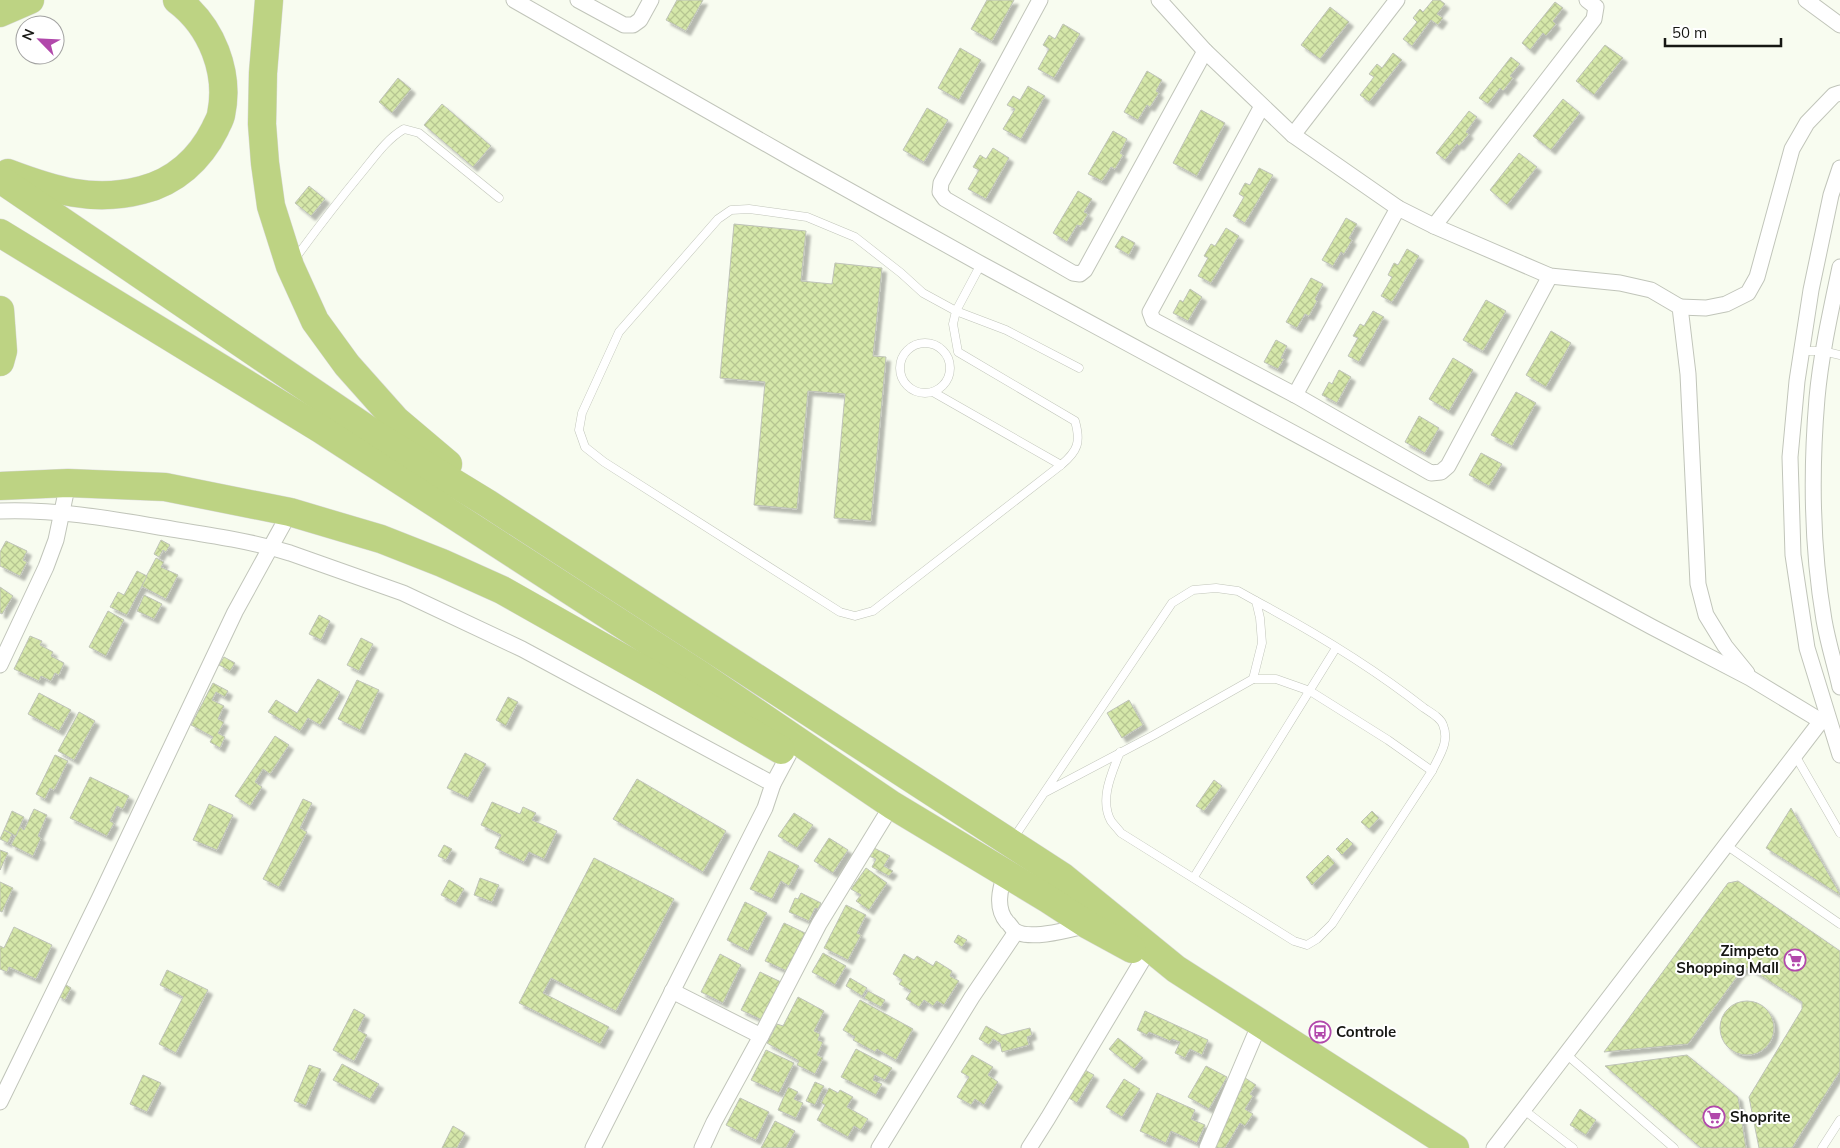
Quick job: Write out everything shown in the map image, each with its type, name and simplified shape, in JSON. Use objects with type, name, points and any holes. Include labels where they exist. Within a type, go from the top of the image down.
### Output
[{"type":"highway","points":[[0,12],[30,0]]},
{"type":"highway","points":[[0,170],[55,190],[89,195],[122,194],[142,190],[162,183],[191,165],[208,144],[221,116],[223,82],[218,55],[204,28],[178,0]]},
{"type":"highway","points":[[269,0],[263,73],[262,124],[265,163],[271,206],[290,266],[316,321],[347,365],[396,420],[447,464],[487,503]]},
{"type":"highway","points":[[0,179],[378,437],[487,503],[1063,877],[1176,969],[1455,1148]]},
{"type":"highway","points":[[0,233],[322,430],[699,674],[888,803],[1088,925],[1145,956],[1176,969]]},
{"type":"highway","points":[[0,310],[3,351],[0,362]]},
{"type":"highway","points":[[0,486],[68,483],[165,487],[290,512],[381,539],[442,563],[502,590],[664,681],[846,788],[888,803]]},
{"type":"street","points":[[514,0],[981,264],[1824,719]]},
{"type":"street","points":[[578,0],[624,25],[633,26],[640,20],[651,0]]},
{"type":"street","points":[[1040,0],[941,183],[940,192],[945,199],[1073,273],[1080,274],[1085,270],[1205,51]]},
{"type":"street","points":[[1159,0],[1205,51],[1293,135],[1398,208],[1434,226],[1550,276],[1620,283],[1651,290],[1680,307],[1706,308],[1726,304],[1748,292],[1757,277],[1792,149],[1807,123],[1834,95],[1840,93]]},
{"type":"street","points":[[1293,135],[1397,0]]},
{"type":"street","points":[[1434,226],[1594,19],[1596,7],[1587,0]]},
{"type":"street","points":[[1806,0],[1840,25]]},
{"type":"street","points":[[1262,106],[1150,312],[1153,320],[1295,395],[1431,473],[1441,472],[1448,466],[1550,276]]},
{"type":"street","points":[[1840,168],[1831,195],[1801,351],[1790,456],[1793,555],[1806,648],[1824,719],[1840,755]]},
{"type":"street","points":[[1295,395],[1398,208]]},
{"type":"street","points":[[1840,267],[1823,352],[1817,397],[1814,459],[1818,569],[1824,620],[1840,687]]},
{"type":"street","points":[[1680,307],[1688,374],[1698,584],[1706,615],[1750,678]]},
{"type":"street","points":[[0,665],[46,567],[56,540],[68,483]]},
{"type":"street","points":[[0,511],[62,514],[109,519],[271,547],[403,593],[522,649],[773,784]]},
{"type":"street","points":[[0,1102],[235,612],[290,512]]},
{"type":"street","points":[[1494,1148],[1824,719]]},
{"type":"street","points":[[593,1148],[765,808],[773,784],[789,754]]},
{"type":"street","points":[[702,1148],[819,924],[888,803]]},
{"type":"street","points":[[1006,874],[1000,888],[1000,907],[1004,918],[1016,932],[1033,935],[1053,934],[1088,925]]},
{"type":"street","points":[[879,1148],[972,997],[1016,932]]},
{"type":"street","points":[[1028,1148],[1145,956]]},
{"type":"street","points":[[672,991],[761,1036]]},
{"type":"street","points":[[1207,1148],[1260,1022]]},
{"type":"lane","points":[[290,266],[335,205],[374,157],[392,136],[404,129],[419,133],[499,198]]},
{"type":"lane","points":[[981,264],[956,311],[953,324],[958,352],[1075,421],[1078,430],[1078,442],[1073,455],[1061,465],[873,611],[856,616],[840,612],[604,462],[585,447],[579,430],[582,413],[619,332],[718,219],[732,210],[749,208],[807,217],[855,237],[902,273],[923,293],[956,311],[1006,330],[1079,368]]},
{"type":"lane","points":[[923,342],[938,346],[948,358],[950,368],[948,378],[942,387],[933,392],[918,392],[905,384],[901,377],[900,369],[904,354],[915,344],[923,342]]},
{"type":"lane","points":[[1801,351],[1840,354]]},
{"type":"lane","points":[[948,358],[958,352]]},
{"type":"lane","points":[[933,392],[1061,465]]},
{"type":"lane","points":[[1011,843],[1172,603],[1192,590],[1216,588],[1238,592],[1256,601],[1336,648],[1401,690],[1443,722],[1446,735],[1445,744],[1432,771],[1332,924],[1317,939],[1307,945],[1294,941],[1122,833],[1111,820],[1108,810],[1107,786],[1120,752]]},
{"type":"lane","points":[[1253,679],[1262,643],[1260,618],[1256,601]]},
{"type":"lane","points":[[1194,877],[1336,648]]},
{"type":"lane","points":[[1044,793],[1163,730],[1253,679],[1276,679],[1310,691],[1388,740],[1432,771]]},
{"type":"lane","points":[[1795,755],[1840,833]]},
{"type":"lane","points":[[1726,845],[1840,924]]},
{"type":"lane","points":[[1566,1054],[1674,1148]]},
{"type":"lane","points":[[1524,1110],[1573,1148]]},
{"type":"lane","points":[[1822,1148],[1840,1120]]},
{"type":"building","points":[[677,0],[703,0],[686,31],[666,20]]},
{"type":"building","points":[[987,0],[1014,0],[992,41],[971,29]]},
{"type":"building","points":[[1433,0],[1440,0],[1445,4],[1437,14],[1443,18],[1438,25],[1431,20],[1412,46],[1403,39],[1417,22],[1413,18],[1420,9],[1423,12]]},
{"type":"building","points":[[1555,2],[1563,8],[1553,21],[1556,24],[1546,36],[1543,33],[1530,50],[1522,43]]},
{"type":"building","points":[[1330,7],[1349,22],[1320,59],[1301,45]]},
{"type":"building","points":[[1063,24],[1080,34],[1054,78],[1038,69],[1049,49],[1043,45],[1049,35],[1055,39]]},
{"type":"building","points":[[1605,45],[1623,58],[1594,95],[1576,81]]},
{"type":"building","points":[[960,48],[981,60],[959,100],[938,88]]},
{"type":"building","points":[[1393,53],[1402,60],[1369,102],[1360,95],[1374,77],[1369,74],[1377,64],[1382,68]]},
{"type":"building","points":[[1511,57],[1520,64],[1510,76],[1513,78],[1503,91],[1500,88],[1488,104],[1479,98]]},
{"type":"building","points":[[1147,71],[1162,80],[1156,91],[1159,93],[1150,107],[1147,105],[1138,120],[1124,112]]},
{"type":"building","points":[[398,78],[411,89],[392,113],[379,102]]},
{"type":"building","points":[[1028,86],[1045,96],[1021,139],[1003,129],[1015,109],[1007,105],[1013,96],[1020,100]]},
{"type":"building","points":[[1563,99],[1580,113],[1551,150],[1533,136]]},
{"type":"building","points":[[442,104],[491,146],[473,167],[424,125]]},
{"type":"building","points":[[927,108],[948,120],[924,162],[903,150]]},
{"type":"building","points":[[1201,110],[1225,123],[1197,176],[1173,163]]},
{"type":"building","points":[[1469,111],[1477,117],[1466,132],[1469,134],[1459,146],[1457,144],[1445,160],[1436,153]]},
{"type":"building","points":[[1113,131],[1127,139],[1120,153],[1123,155],[1115,169],[1111,167],[1102,181],[1088,174]]},
{"type":"building","points":[[993,148],[1009,158],[986,199],[968,189],[979,170],[973,167],[980,155],[986,159]]},
{"type":"building","points":[[1519,153],[1537,167],[1507,205],[1490,190]]},
{"type":"building","points":[[1259,168],[1273,175],[1245,223],[1233,216],[1244,197],[1239,194],[1245,183],[1250,185]]},
{"type":"building","points":[[309,186],[325,199],[311,216],[295,203]]},
{"type":"building","points":[[1078,191],[1092,199],[1084,212],[1088,214],[1081,226],[1077,225],[1067,242],[1053,233]]},
{"type":"building","points":[[1346,218],[1357,224],[1349,238],[1352,240],[1344,254],[1341,252],[1333,266],[1322,260]]},
{"type":"building","points":[[734,224],[806,231],[801,281],[832,284],[835,263],[882,268],[873,356],[886,357],[871,521],[834,518],[845,394],[808,391],[797,509],[754,505],[765,382],[720,378]]},
{"type":"building","points":[[1226,228],[1239,236],[1211,283],[1198,276],[1208,258],[1204,256],[1211,244],[1215,246]]},
{"type":"building","points":[[1122,236],[1135,243],[1129,255],[1115,247]]},
{"type":"building","points":[[1407,249],[1419,256],[1392,302],[1381,296],[1392,277],[1388,275],[1394,263],[1398,265]]},
{"type":"building","points":[[1311,278],[1323,284],[1309,316],[1305,314],[1297,328],[1286,322]]},
{"type":"building","points":[[1190,289],[1202,297],[1188,321],[1173,313],[1180,300],[1183,302]]},
{"type":"building","points":[[1486,300],[1506,311],[1483,351],[1463,340]]},
{"type":"building","points":[[1373,311],[1384,317],[1359,362],[1348,356],[1358,338],[1353,336],[1360,324],[1364,326]]},
{"type":"building","points":[[1551,331],[1571,343],[1546,387],[1526,375]]},
{"type":"building","points":[[1276,340],[1287,346],[1281,358],[1284,359],[1278,369],[1264,362]]},
{"type":"building","points":[[1453,358],[1473,370],[1449,411],[1429,399]]},
{"type":"building","points":[[1339,370],[1351,377],[1337,403],[1322,395],[1329,382],[1332,384]]},
{"type":"building","points":[[1516,392],[1536,403],[1512,446],[1491,435]]},
{"type":"building","points":[[1419,416],[1439,428],[1425,453],[1405,442]]},
{"type":"building","points":[[1481,453],[1502,464],[1489,486],[1469,475]]},
{"type":"building","points":[[161,540],[170,545],[166,552],[163,550],[159,557],[154,554]]},
{"type":"building","points":[[6,541],[27,551],[23,560],[27,562],[20,576],[0,566],[0,552]]},
{"type":"building","points":[[156,558],[164,562],[161,567],[178,575],[166,599],[141,586]]},
{"type":"building","points":[[137,571],[147,576],[127,615],[110,607],[118,592],[124,595]]},
{"type":"building","points":[[0,587],[13,596],[2,614],[0,613]]},
{"type":"building","points":[[144,595],[162,604],[154,619],[137,611]]},
{"type":"building","points":[[108,611],[124,620],[106,656],[89,647]]},
{"type":"building","points":[[319,615],[330,621],[321,640],[309,634]]},
{"type":"building","points":[[30,636],[42,641],[40,645],[53,652],[51,656],[64,663],[59,675],[55,673],[51,681],[41,676],[39,681],[14,669]]},
{"type":"building","points":[[361,638],[373,644],[359,671],[347,665]]},
{"type":"building","points":[[224,657],[235,663],[230,671],[219,665]]},
{"type":"building","points":[[318,679],[340,692],[320,725],[308,718],[300,731],[268,712],[276,700],[297,713]]},
{"type":"building","points":[[357,680],[379,690],[360,730],[338,719]]},
{"type":"building","points":[[213,683],[228,691],[225,697],[216,692],[212,700],[224,706],[218,719],[224,722],[218,733],[225,737],[220,748],[210,742],[213,737],[191,725]]},
{"type":"building","points":[[39,693],[71,710],[59,731],[28,714]]},
{"type":"building","points":[[508,697],[518,702],[506,726],[496,720]]},
{"type":"building","points":[[1129,700],[1143,725],[1122,738],[1107,713]]},
{"type":"building","points":[[79,712],[95,721],[74,760],[58,751]]},
{"type":"building","points":[[275,736],[289,745],[270,774],[263,769],[255,782],[262,787],[250,806],[235,796]]},
{"type":"building","points":[[465,753],[486,764],[468,798],[447,788]]},
{"type":"building","points":[[55,755],[68,761],[54,790],[50,788],[45,799],[36,794]]},
{"type":"building","points":[[90,777],[129,796],[123,809],[117,806],[110,821],[114,823],[107,836],[70,818]]},
{"type":"building","points":[[637,779],[726,831],[703,872],[613,819]]},
{"type":"building","points":[[1214,780],[1222,786],[1204,811],[1196,806]]},
{"type":"building","points":[[303,799],[312,803],[300,828],[307,832],[279,887],[263,879]]},
{"type":"building","points":[[492,802],[520,814],[523,807],[536,813],[532,820],[557,831],[544,859],[529,852],[524,862],[495,848],[501,835],[481,825]]},
{"type":"building","points":[[209,804],[233,815],[217,850],[193,840]]},
{"type":"building","points":[[1791,808],[1840,894],[1840,895],[1766,848]]},
{"type":"building","points":[[34,809],[47,815],[38,836],[41,838],[33,856],[11,845],[20,827],[24,830]]},
{"type":"building","points":[[12,811],[24,817],[16,836],[4,830]]},
{"type":"building","points":[[1372,811],[1379,818],[1369,829],[1361,822]]},
{"type":"building","points":[[794,813],[813,825],[797,848],[778,836]]},
{"type":"building","points":[[4,830],[12,834],[8,843],[0,839]]},
{"type":"building","points":[[829,838],[848,850],[833,873],[814,861]]},
{"type":"building","points":[[1347,838],[1353,844],[1342,855],[1336,849]]},
{"type":"building","points":[[444,845],[452,849],[446,860],[438,856]]},
{"type":"building","points":[[874,848],[890,856],[884,866],[893,871],[889,876],[872,867],[876,859],[869,856]]},
{"type":"building","points":[[0,850],[8,853],[0,870]]},
{"type":"building","points":[[769,851],[799,866],[789,886],[781,881],[772,899],[750,889]]},
{"type":"building","points":[[1328,855],[1335,863],[1312,885],[1306,877]]},
{"type":"building","points":[[594,858],[674,899],[616,1011],[551,978],[543,993],[609,1027],[600,1044],[519,1003]]},
{"type":"building","points":[[866,868],[887,883],[869,910],[856,901],[861,895],[851,889]]},
{"type":"building","points":[[480,878],[499,885],[492,902],[474,895]]},
{"type":"building","points":[[449,880],[464,889],[456,903],[441,895]]},
{"type":"building","points":[[1738,881],[1840,951],[1840,1071],[1792,1148],[1759,1148],[1749,1097],[1802,1009],[1802,1002],[1749,968],[1741,971],[1688,1044],[1604,1052],[1728,883]]},
{"type":"building","points":[[0,882],[13,888],[2,912],[0,911]]},
{"type":"building","points":[[801,893],[821,903],[818,909],[815,908],[809,921],[789,912],[795,898],[798,899]]},
{"type":"building","points":[[745,902],[767,913],[748,951],[727,940]]},
{"type":"building","points":[[846,905],[866,915],[857,933],[861,935],[848,960],[824,948]]},
{"type":"building","points":[[784,923],[805,933],[787,971],[765,961]]},
{"type":"building","points":[[14,927],[52,945],[36,979],[9,967],[7,972],[0,969],[0,946],[4,948]]},
{"type":"building","points":[[958,935],[967,940],[962,947],[954,942]]},
{"type":"building","points":[[823,953],[846,966],[835,985],[812,972]]},
{"type":"building","points":[[720,954],[741,965],[723,1003],[701,992]]},
{"type":"building","points":[[904,954],[914,960],[917,956],[933,966],[936,961],[952,971],[950,976],[959,981],[944,1005],[937,1001],[933,1006],[924,1000],[919,1007],[906,999],[911,991],[899,984],[902,980],[893,974]]},
{"type":"building","points":[[167,970],[208,990],[176,1053],[159,1044],[183,997],[160,985]]},
{"type":"building","points":[[760,972],[781,982],[762,1020],[741,1010]]},
{"type":"building","points":[[850,978],[867,988],[862,996],[846,986]]},
{"type":"building","points":[[63,983],[71,988],[65,1000],[57,995]]},
{"type":"building","points":[[868,991],[885,1000],[881,1007],[864,998]]},
{"type":"building","points":[[798,997],[824,1011],[814,1031],[820,1034],[818,1040],[823,1042],[817,1055],[823,1058],[815,1074],[797,1065],[799,1061],[767,1043],[777,1024],[783,1026]]},
{"type":"building","points":[[860,1000],[913,1029],[896,1060],[877,1049],[875,1052],[853,1040],[855,1037],[843,1030]]},
{"type":"building","points":[[1747,1001],[1757,1003],[1766,1009],[1772,1018],[1774,1028],[1772,1038],[1766,1047],[1757,1053],[1747,1055],[1737,1053],[1728,1047],[1722,1038],[1720,1028],[1722,1018],[1728,1009],[1737,1003]]},
{"type":"building","points":[[354,1009],[365,1015],[358,1030],[367,1035],[354,1061],[333,1050]]},
{"type":"building","points":[[1145,1011],[1208,1040],[1202,1055],[1190,1049],[1185,1058],[1175,1053],[1180,1042],[1172,1039],[1170,1041],[1149,1032],[1147,1035],[1137,1030]]},
{"type":"building","points":[[986,1026],[1002,1035],[1030,1028],[1032,1035],[1027,1037],[1029,1045],[1002,1052],[1000,1043],[993,1039],[989,1045],[979,1039]]},
{"type":"building","points":[[1118,1038],[1143,1058],[1134,1069],[1109,1049]]},
{"type":"building","points":[[856,1049],[892,1068],[885,1080],[875,1075],[873,1080],[882,1084],[876,1095],[841,1077]]},
{"type":"building","points":[[766,1050],[794,1063],[779,1093],[751,1080]]},
{"type":"building","points":[[972,1055],[993,1067],[988,1075],[998,1082],[984,1105],[975,1099],[971,1105],[957,1097],[969,1077],[961,1072]]},
{"type":"building","points":[[1687,1055],[1738,1097],[1746,1148],[1701,1148],[1605,1066]]},
{"type":"building","points":[[342,1064],[379,1084],[370,1099],[333,1080]]},
{"type":"building","points":[[309,1065],[321,1069],[306,1106],[294,1101]]},
{"type":"building","points":[[1206,1066],[1227,1077],[1209,1109],[1188,1097]]},
{"type":"building","points":[[1085,1070],[1094,1075],[1077,1103],[1069,1098]]},
{"type":"building","points":[[143,1075],[161,1083],[147,1112],[130,1104]]},
{"type":"building","points":[[1242,1076],[1256,1085],[1250,1094],[1253,1096],[1245,1109],[1253,1114],[1245,1126],[1240,1123],[1225,1148],[1209,1148],[1229,1116],[1225,1114],[1242,1089],[1236,1085]]},
{"type":"building","points":[[1124,1079],[1140,1089],[1122,1117],[1106,1107]]},
{"type":"building","points":[[815,1082],[824,1086],[815,1105],[806,1101]]},
{"type":"building","points":[[788,1087],[798,1092],[794,1099],[803,1103],[796,1118],[778,1110]]},
{"type":"building","points":[[829,1088],[838,1093],[840,1090],[853,1097],[847,1107],[868,1119],[861,1130],[854,1126],[848,1137],[817,1120],[825,1105],[821,1103]]},
{"type":"building","points":[[1157,1093],[1195,1110],[1191,1119],[1205,1125],[1197,1143],[1171,1131],[1166,1143],[1140,1131]]},
{"type":"building","points":[[740,1098],[769,1112],[756,1140],[726,1125]]},
{"type":"building","points":[[1580,1109],[1596,1120],[1586,1135],[1570,1125]]},
{"type":"building","points":[[775,1121],[795,1131],[786,1148],[761,1148]]},
{"type":"building","points":[[453,1126],[465,1133],[457,1148],[442,1148]]},
{"type":"place","name":"Zimpeto Shopping Mall","points":[[1795,960]]},
{"type":"place","name":"Controle","points":[[1320,1032]]},
{"type":"place","name":"Shoprite","points":[[1714,1117]]}]
